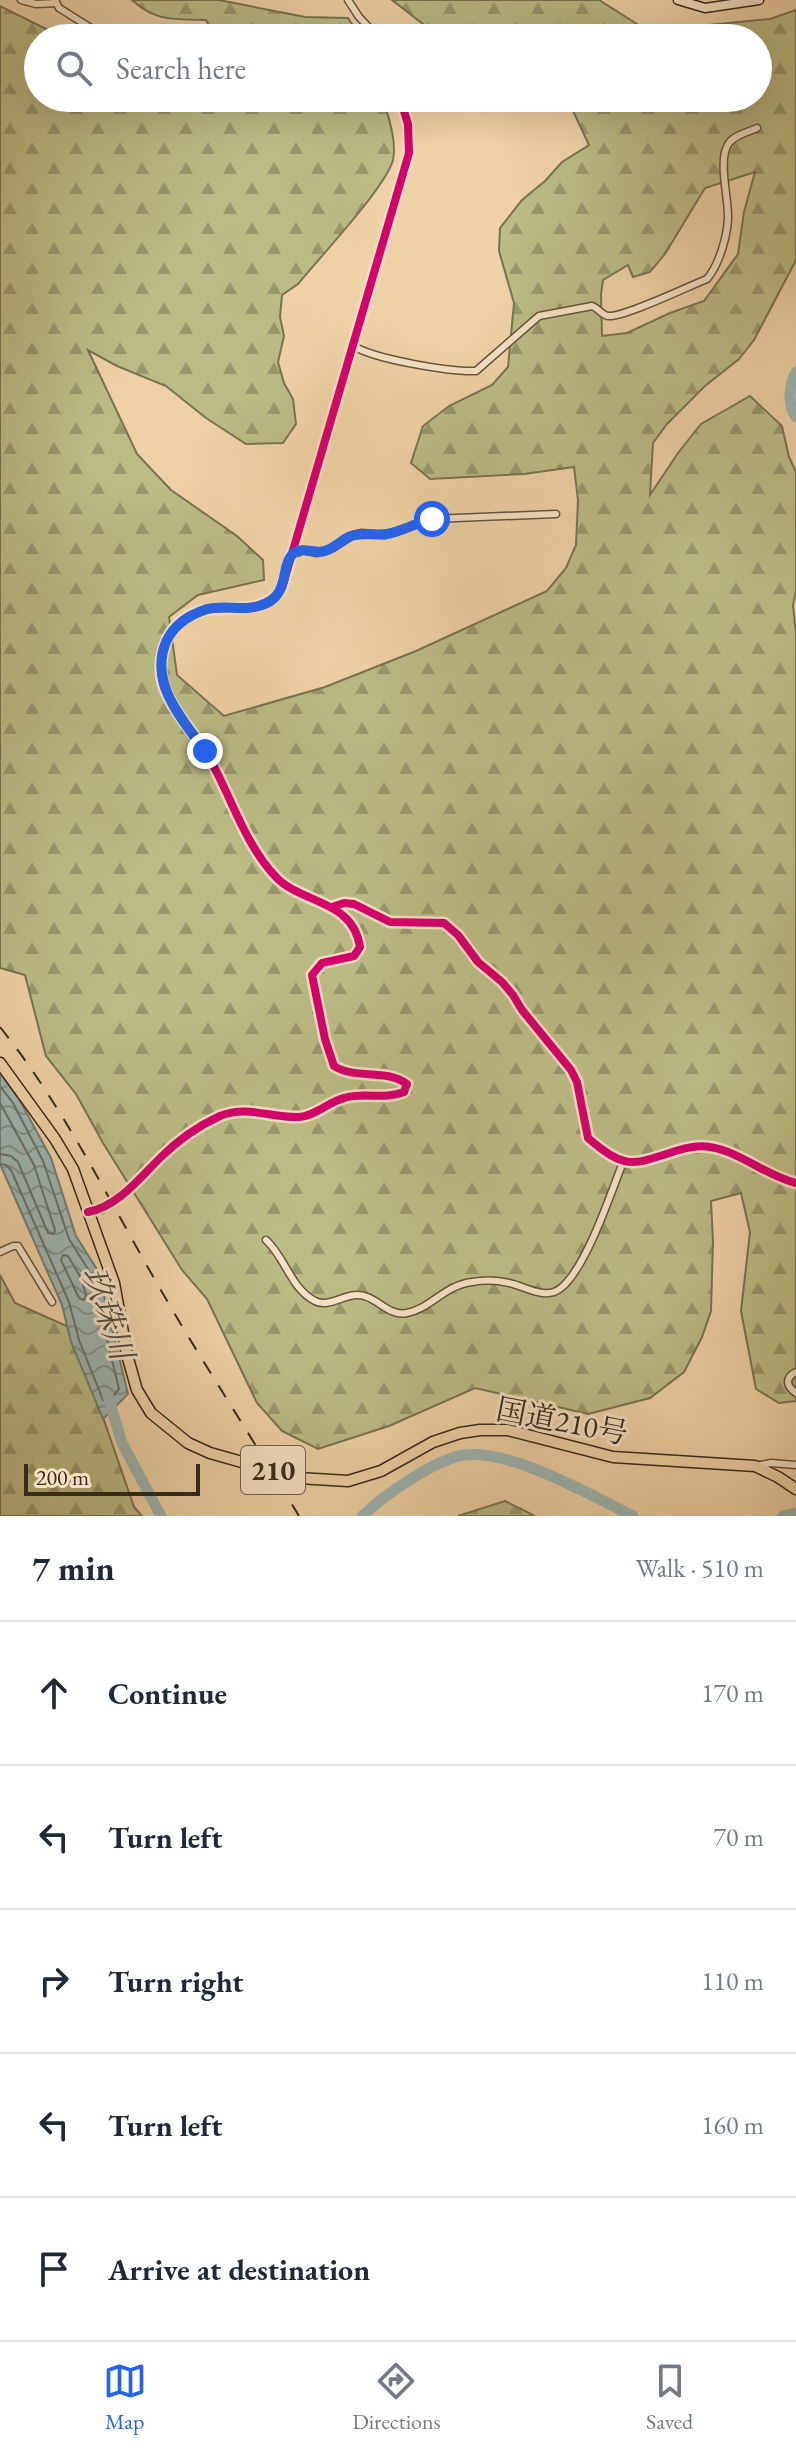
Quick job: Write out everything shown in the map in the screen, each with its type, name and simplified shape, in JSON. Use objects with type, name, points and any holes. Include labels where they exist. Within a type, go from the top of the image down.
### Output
[{"type":"highway","name":"国道210号","points":[[0,1063],[73,1169],[114,1283],[127,1355],[144,1405],[188,1443],[210,1453],[298,1478],[348,1481],[381,1471],[433,1442],[460,1433],[508,1430],[613,1457],[755,1466],[796,1489]]},
{"type":"main road","points":[[678,0],[705,8],[759,0]]},
{"type":"street","points":[[21,0],[36,4],[56,2],[84,24]]},
{"type":"street","points":[[348,0],[368,24]]},
{"type":"street","points":[[116,1197],[133,1186],[172,1146],[222,1115],[253,1110],[298,1117],[312,1114],[342,1098],[404,1092],[407,1084],[399,1078],[343,1071],[332,1061],[313,987],[313,972],[322,963],[354,956],[360,947],[352,925],[332,907],[294,891],[273,875],[243,826],[208,755],[177,712],[164,686],[161,671],[162,653],[176,626],[189,616],[210,608],[254,608],[268,603],[282,588],[409,153],[404,112]]},
{"type":"street","points":[[352,345],[359,350],[409,362],[476,371],[539,316],[592,306],[611,316],[707,279],[713,272],[728,222],[726,146],[733,138],[757,128]]},
{"type":"street","points":[[291,558],[303,550],[317,553],[333,548],[353,535],[385,535],[432,519],[556,514]]},
{"type":"street","points":[[332,907],[354,904],[390,922],[444,923],[458,935],[478,962],[513,995],[571,1070],[577,1082],[588,1138],[623,1162],[644,1161],[702,1145],[735,1155],[781,1180],[796,1183]]},
{"type":"street","points":[[266,1240],[303,1291],[315,1302],[367,1296],[389,1310],[404,1314],[447,1289],[475,1281],[500,1281],[544,1294],[563,1286],[583,1256],[615,1187],[623,1162]]},
{"type":"street","points":[[88,1212],[102,1210],[110,1204]]},
{"type":"street","points":[[0,1252],[18,1246],[52,1302]]},
{"type":"street","points":[[796,1372],[788,1382],[790,1389],[796,1393]]},
{"type":"street","points":[[755,1466],[771,1463],[796,1465]]},
{"type":"green space","points":[[132,0],[219,0],[305,17],[348,18],[352,24],[208,24],[206,20],[158,16]]},
{"type":"green space","points":[[392,0],[599,0],[637,24],[423,24]]},
{"type":"green space","points":[[0,6],[36,24],[24,24],[24,112],[387,112],[394,145],[388,172],[298,284],[282,295],[280,317],[284,336],[278,362],[293,399],[296,424],[283,443],[246,444],[206,418],[166,386],[88,350],[137,454],[171,490],[237,536],[263,560],[264,580],[198,595],[169,617],[177,675],[224,716],[325,687],[416,651],[547,591],[566,568],[576,545],[578,500],[574,467],[524,474],[430,479],[411,463],[423,426],[449,406],[492,385],[508,367],[514,303],[499,251],[500,228],[522,200],[562,162],[589,145],[574,112],[772,112],[772,24],[719,24],[770,19],[796,10],[796,260],[754,340],[739,359],[705,386],[667,424],[653,443],[650,495],[701,424],[750,396],[782,426],[796,472],[796,591],[793,605],[796,634],[796,1401],[779,1403],[756,1389],[741,1311],[750,1232],[741,1193],[711,1201],[711,1311],[684,1372],[650,1398],[588,1414],[475,1388],[389,1426],[318,1449],[282,1431],[257,1403],[207,1299],[182,1270],[76,1094],[46,1056],[25,975],[0,968]],"holes":[[[755,172],[744,212],[738,254],[704,301],[627,333],[602,336],[603,280],[628,265],[633,277],[650,272],[665,254],[705,188]]]},
{"type":"green space","points":[[0,1275],[15,1303],[80,1332],[86,1368],[134,1507],[142,1516],[0,1516]]},
{"type":"green space","points":[[505,1501],[535,1516],[458,1516]]},
{"type":"water","points":[[0,1073],[19,1099],[51,1158],[76,1236],[98,1271],[128,1394],[103,1419],[71,1342],[62,1305],[0,1164]]},
{"type":"waterway","points":[[796,372],[790,395],[796,417]]},
{"type":"waterway","name":"玖珠川","points":[[108,1396],[122,1443],[161,1516]]},
{"type":"waterway","name":"玖珠川","points":[[362,1516],[426,1470],[455,1457],[474,1454],[496,1457],[546,1473],[633,1516]]},
{"type":"waterway","name":"玖珠川","points":[[783,1516],[796,1513]]},
{"type":"railway","points":[[0,1027],[58,1109],[179,1321],[299,1516]]},
{"type":"cycle path","points":[[88,1212],[118,1198],[173,1146],[220,1116],[240,1112],[305,1116],[344,1098],[404,1092],[407,1084],[389,1076],[352,1072],[334,1066],[325,1039],[312,975],[322,963],[354,956],[360,947],[355,931],[337,911],[286,885],[264,863],[210,759],[168,697],[161,667],[167,640],[183,620],[197,612],[212,609],[257,606],[270,600],[282,588],[409,153],[404,112]]},
{"type":"cycle path","points":[[332,907],[354,904],[390,922],[444,923],[458,935],[478,962],[513,995],[571,1070],[577,1082],[588,1138],[612,1156],[631,1162],[641,1161],[706,1146],[732,1154],[796,1183]]},
{"type":"route","points":[[205,751],[177,712],[164,686],[162,653],[176,626],[189,616],[210,608],[254,608],[268,603],[282,588],[291,558],[296,552],[317,553],[339,545],[353,535],[385,535],[432,519]]}]
